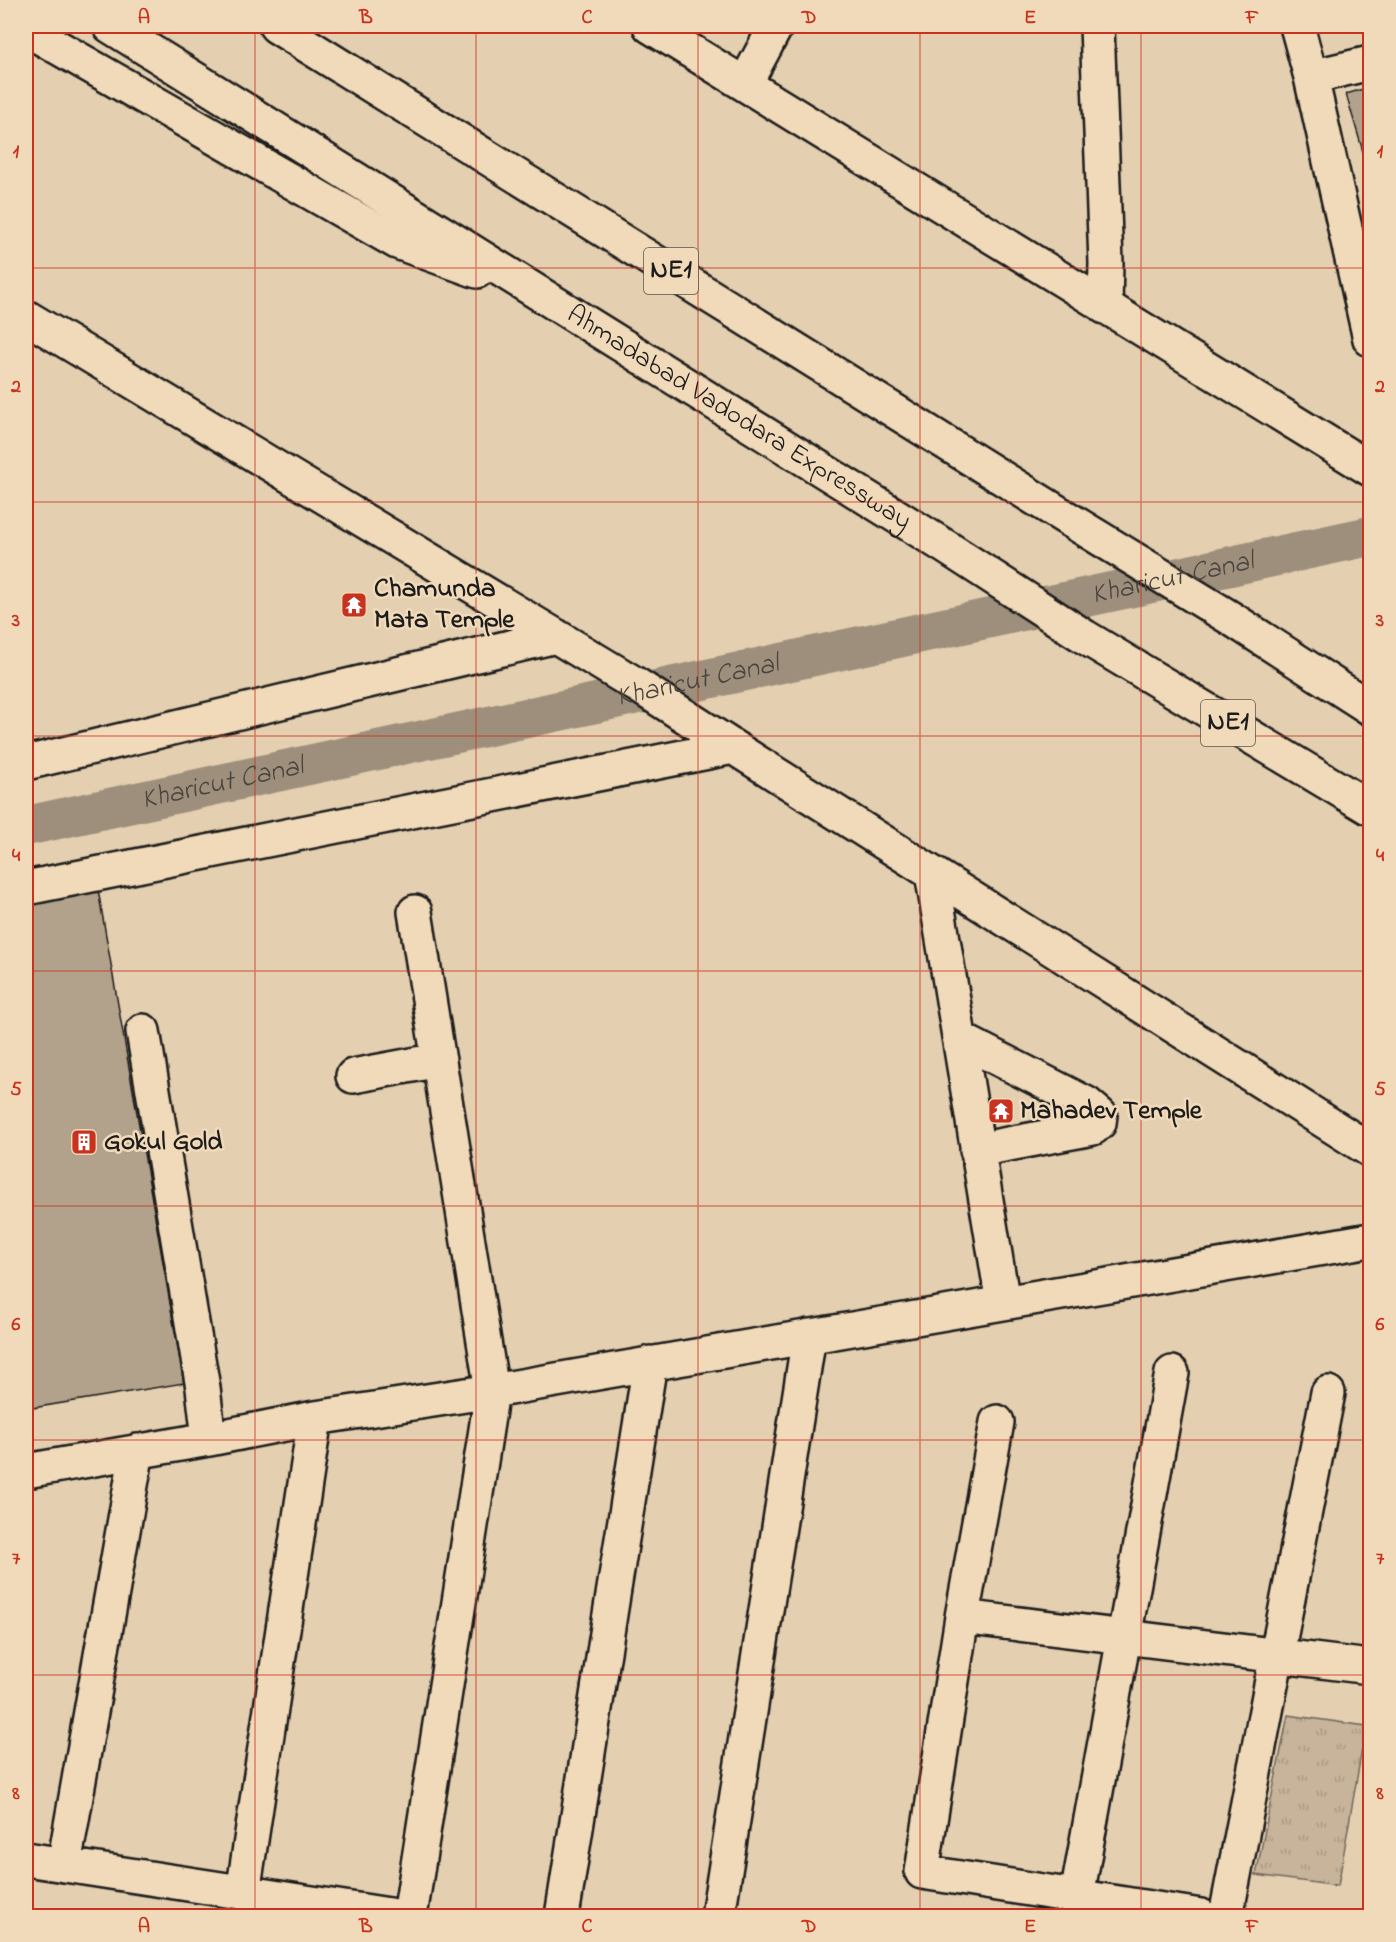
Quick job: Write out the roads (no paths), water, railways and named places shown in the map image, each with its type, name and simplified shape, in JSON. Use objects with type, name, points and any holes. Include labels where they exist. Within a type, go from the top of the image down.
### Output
[{"type":"main road","name":"Ahmadabad Vadodara Expressway","points":[[110,26],[946,547],[1085,637],[1371,808]]},
{"type":"main road","name":"NE1","points":[[276,26],[1232,619],[1371,708]]},
{"type":"main road","points":[[320,26],[412,110]]},
{"type":"main road","points":[[650,26],[1105,307],[1366,462]]},
{"type":"main road","points":[[745,84],[776,26]]},
{"type":"main road","points":[[1097,26],[1106,263],[1105,307]]},
{"type":"main road","points":[[1297,26],[1371,339]]},
{"type":"main road","points":[[26,29],[397,242],[535,292]]},
{"type":"main road","points":[[1311,78],[1371,63]]},
{"type":"main road","points":[[26,317],[646,690],[1371,1150]]},
{"type":"main road","points":[[26,763],[556,636]]},
{"type":"main road","points":[[26,888],[733,747]]},
{"type":"main road","points":[[932,873],[1003,1303]]},
{"type":"main road","points":[[410,1917],[492,1391],[415,912]]},
{"type":"main road","points":[[143,1031],[203,1388],[209,1439]]},
{"type":"main road","points":[[960,1039],[1087,1104],[1100,1115],[1099,1123],[1093,1128],[977,1150]]},
{"type":"main road","points":[[352,1076],[439,1060]]},
{"type":"main road","points":[[26,1471],[315,1418],[492,1391],[1371,1240]]},
{"type":"main road","points":[[718,1917],[809,1336]]},
{"type":"main road","points":[[562,1917],[650,1363]]},
{"type":"main road","points":[[1077,1896],[1172,1373]]},
{"type":"main road","points":[[1226,1917],[1328,1393]]},
{"type":"main road","points":[[243,1893],[315,1418]]},
{"type":"main road","points":[[997,1422],[962,1617],[922,1872],[1077,1896],[1130,1911],[1201,1917]]},
{"type":"main road","points":[[64,1865],[137,1451]]},
{"type":"main road","points":[[962,1617],[1371,1667]]},
{"type":"main road","points":[[26,1859],[243,1893],[330,1912],[396,1917]]},
{"type":"waterway","name":"Kharicut Canal","points":[[26,826],[1370,536]]},
{"type":"place","name":"Chamunda Mata Temple","points":[[354,605]]},
{"type":"place","name":"Mahadev Temple","points":[[1001,1111]]},
{"type":"place","name":"Gokul Gold","points":[[84,1142]]}]
